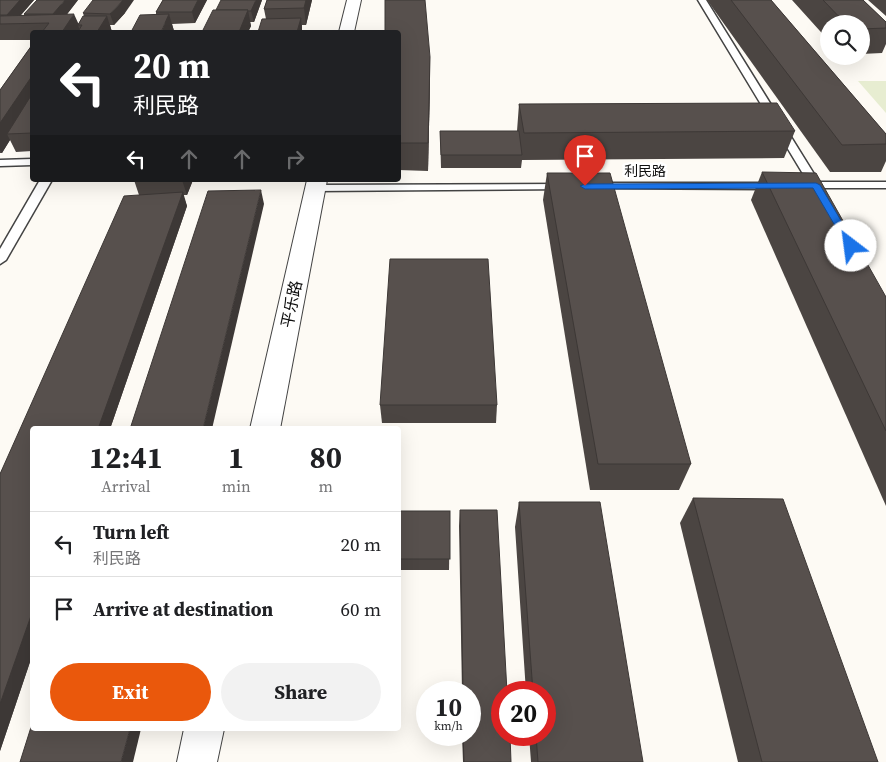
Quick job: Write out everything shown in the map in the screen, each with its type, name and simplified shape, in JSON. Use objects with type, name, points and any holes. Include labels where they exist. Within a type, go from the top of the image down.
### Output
[{"type":"street","points":[[347,30],[354,0]]},
{"type":"street","name":"平乐路","points":[[267,426],[316,184]]},
{"type":"street","points":[[197,762],[204,731]]},
{"type":"lane","points":[[702,0],[825,202]]},
{"type":"lane","points":[[0,163],[30,162]]},
{"type":"lane","points":[[0,260],[45,182]]},
{"type":"lane","name":"利民路","points":[[316,184],[886,185]]},
{"type":"green space","points":[[858,81],[886,81],[886,113]]},
{"type":"building","points":[[0,0],[20,0],[7,15],[0,15]]},
{"type":"building","points":[[37,0],[65,0],[53,14],[24,14]]},
{"type":"building","points":[[93,0],[123,0],[110,14],[83,13]]},
{"type":"building","points":[[163,0],[198,0],[192,12],[156,12]]},
{"type":"building","points":[[221,0],[256,0],[251,11],[216,10]]},
{"type":"building","points":[[267,0],[306,0],[304,8],[264,9]]},
{"type":"building","points":[[385,0],[425,0],[430,57],[428,143],[401,143],[401,30],[385,30]]},
{"type":"building","points":[[731,0],[771,0],[820,57],[820,65],[827,65],[886,134],[886,144],[842,145]]},
{"type":"building","points":[[823,0],[863,0],[886,22],[886,28],[870,29],[870,15],[837,15]]},
{"type":"building","points":[[213,10],[248,10],[240,30],[203,30]]},
{"type":"building","points":[[74,14],[63,30],[44,30],[49,23],[0,24],[0,16]]},
{"type":"building","points":[[169,14],[162,30],[132,30],[140,15]]},
{"type":"building","points":[[83,16],[107,16],[98,30],[79,30],[82,25],[78,25]]},
{"type":"building","points":[[301,18],[298,30],[259,30],[262,19]]},
{"type":"building","points":[[30,48],[30,79],[0,123],[0,90]]},
{"type":"building","points":[[30,97],[30,133],[7,134]]},
{"type":"building","points":[[777,103],[795,131],[524,133],[519,104]]},
{"type":"building","points":[[440,131],[519,131],[522,155],[441,155]]},
{"type":"building","points":[[762,172],[816,173],[886,297],[886,431]]},
{"type":"building","points":[[547,173],[610,173],[691,464],[598,464]]},
{"type":"building","points":[[261,190],[204,426],[131,426],[208,191]]},
{"type":"building","points":[[183,192],[99,426],[30,426],[30,619],[0,704],[0,474],[124,196]]},
{"type":"building","points":[[390,259],[488,259],[497,405],[380,405]]},
{"type":"building","points":[[693,498],[783,499],[878,762],[762,762]]},
{"type":"building","points":[[519,502],[600,502],[643,762],[538,762],[537,746],[556,746],[556,681],[532,681]]},
{"type":"building","points":[[460,510],[497,510],[506,681],[491,681],[491,746],[510,746],[511,762],[464,762],[463,746],[481,746],[481,681],[463,681]]},
{"type":"building","points":[[401,511],[450,511],[450,559],[401,559]]},
{"type":"building","points":[[30,730],[129,731],[121,762],[20,762]]},
{"type":"route","points":[[585,186],[816,185],[851,246]]}]
